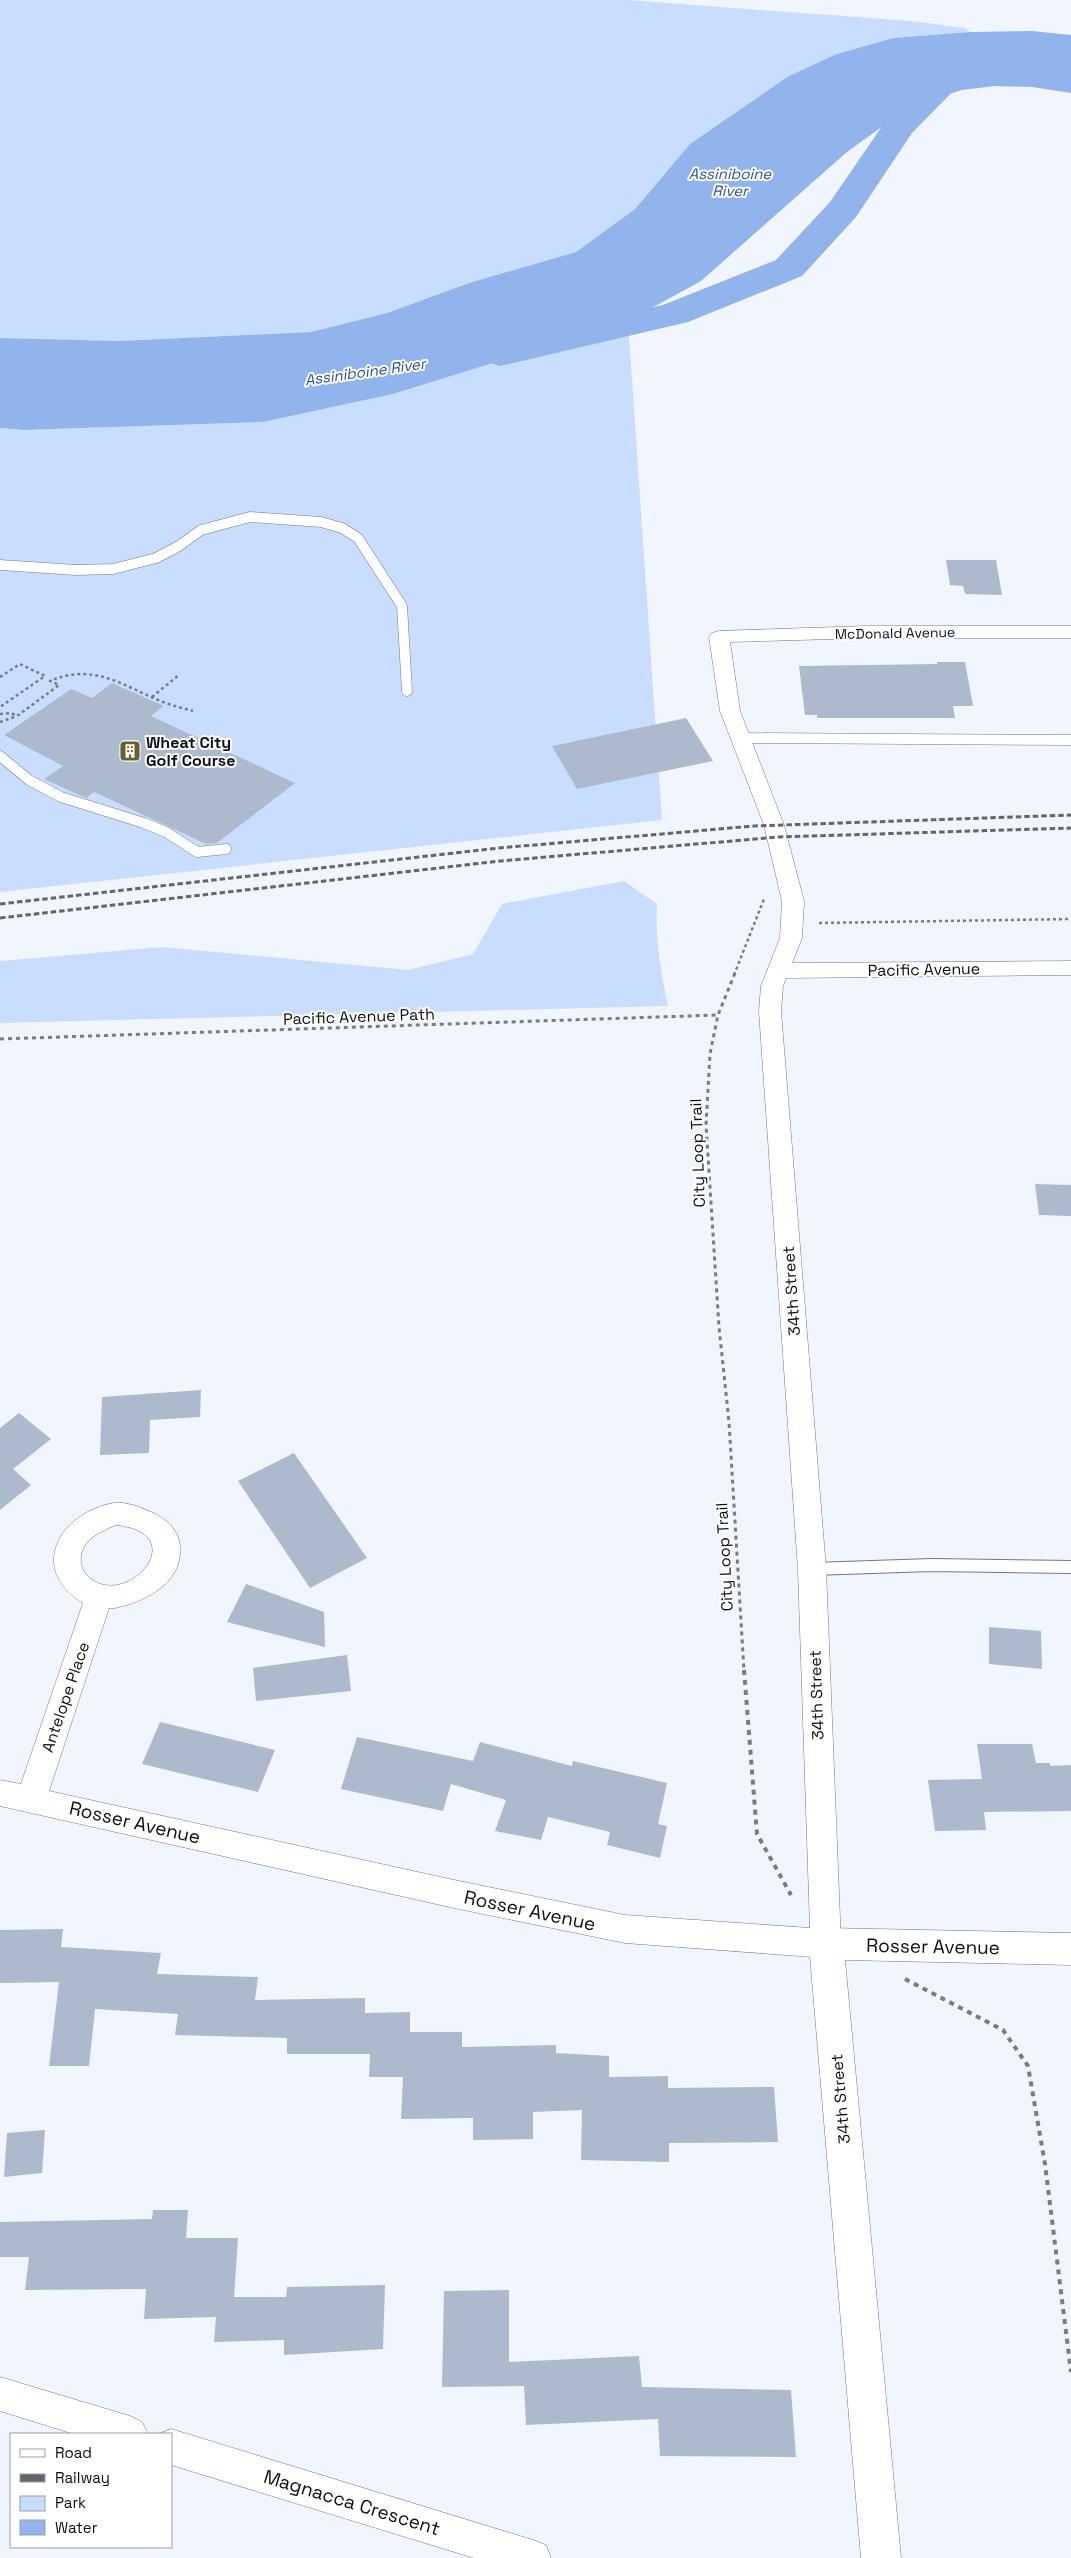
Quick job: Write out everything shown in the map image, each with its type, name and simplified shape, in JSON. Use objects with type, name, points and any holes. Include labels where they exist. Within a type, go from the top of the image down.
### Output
[{"type":"street","name":"McDonald Avenue","points":[[719,637],[867,632],[1071,632]]},
{"type":"street","name":"34th Street","points":[[719,637],[730,711],[742,738],[776,831],[793,901],[794,923],[791,938],[772,986],[770,1011],[812,1569],[826,1944],[881,2558]]},
{"type":"street","name":"Pacific Avenue","points":[[778,971],[1071,968]]},
{"type":"street","name":"Antelope Place","points":[[30,1799],[99,1596]]},
{"type":"street","name":"Rosser Avenue","points":[[0,1793],[454,1894],[625,1929],[826,1944],[1071,1949]]},
{"type":"street","points":[[0,2394],[127,2433]]},
{"type":"street","name":"Magnacca Crescent","points":[[172,2447],[533,2558]]},
{"type":"lane","points":[[0,565],[76,570],[113,568],[156,558],[179,546],[201,530],[250,517],[321,522],[342,528],[358,538],[386,578],[402,606],[408,662],[407,691]]},
{"type":"lane","points":[[742,738],[1071,740]]},
{"type":"lane","points":[[0,756],[28,780],[61,797],[144,823],[166,832],[197,852],[226,849]]},
{"type":"lane","points":[[812,1569],[932,1565],[1071,1567]]},
{"type":"path","points":[[0,677],[20,664],[59,685],[17,716],[0,722]]},
{"type":"path","points":[[52,680],[65,674],[93,674],[117,679],[152,697],[193,711]]},
{"type":"path","points":[[152,697],[180,674]]},
{"type":"path","points":[[0,708],[45,676]]},
{"type":"path","points":[[0,714],[11,713],[17,716]]},
{"type":"path","name":"City Loop Trail","points":[[792,1896],[757,1834],[737,1584],[729,1422],[719,1327],[706,1125],[710,1054],[718,1015],[755,924],[1071,919]]},
{"type":"path","name":"Pacific Avenue Path","points":[[0,1039],[718,1015]]},
{"type":"path","points":[[899,1977],[1003,2030],[1028,2066],[1045,2164],[1071,2372]]},
{"type":"green space","points":[[0,0],[627,0],[911,21],[965,28],[970,32],[893,38],[837,54],[690,144],[635,209],[576,252],[469,283],[387,313],[311,332],[120,341],[0,338]]},
{"type":"green space","name":"Wheat City Golf Course","points":[[628,321],[662,820],[0,892],[0,428],[23,430],[263,422],[393,394]]},
{"type":"green space","points":[[624,881],[657,904],[658,943],[668,1006],[0,1023],[0,961],[162,947],[408,970],[473,954],[502,904]]},
{"type":"water","name":"Assiniboine River","points":[[1032,31],[1071,35],[1071,93],[1032,87],[994,86],[962,90],[912,105],[847,152],[701,281],[628,321],[393,394],[263,422],[23,430],[0,428],[0,338],[120,341],[311,332],[387,313],[469,283],[576,252],[635,209],[690,144],[789,76],[837,54],[893,38],[970,32]]},
{"type":"building","points":[[946,560],[996,560],[1002,595],[965,594],[963,586],[950,585]]},
{"type":"building","points":[[937,662],[965,662],[973,706],[953,706],[955,718],[817,718],[817,715],[805,715],[799,666],[937,664]]},
{"type":"building","name":"Wheat City Golf Course","points":[[112,683],[164,706],[151,716],[295,783],[217,843],[206,844],[94,792],[86,798],[44,779],[63,766],[4,735],[71,689],[92,698]]},
{"type":"building","points":[[686,718],[713,761],[577,789],[552,746]]},
{"type":"building","points":[[1035,1184],[1071,1185],[1071,1216],[1039,1215]]},
{"type":"building","points":[[201,1390],[200,1417],[150,1420],[149,1453],[100,1455],[102,1397]]},
{"type":"building","points":[[19,1413],[51,1439],[13,1469],[31,1485],[0,1510],[0,1428]]},
{"type":"building","points":[[294,1453],[367,1558],[310,1588],[238,1481]]},
{"type":"building","points":[[246,1584],[324,1612],[325,1647],[227,1622]]},
{"type":"building","points":[[989,1627],[1041,1631],[1042,1669],[989,1664]]},
{"type":"building","points":[[347,1655],[351,1691],[256,1701],[253,1668]]},
{"type":"building","points":[[160,1722],[275,1750],[258,1792],[142,1764]]},
{"type":"building","points":[[357,1737],[473,1761],[480,1742],[572,1766],[573,1761],[667,1783],[658,1824],[667,1826],[660,1858],[607,1845],[610,1832],[548,1817],[541,1840],[495,1831],[506,1800],[451,1784],[443,1811],[341,1789]]},
{"type":"building","points":[[977,1744],[1032,1744],[1036,1763],[1050,1763],[1050,1766],[1071,1765],[1071,1811],[984,1812],[986,1830],[935,1831],[928,1780],[982,1779]]},
{"type":"building","points":[[63,1929],[61,1947],[161,1953],[157,1974],[258,1977],[255,2000],[365,1998],[365,2013],[410,2012],[410,2032],[462,2032],[462,2047],[556,2045],[556,2053],[609,2056],[609,2077],[668,2076],[668,2088],[774,2087],[778,2142],[669,2143],[669,2162],[581,2160],[582,2110],[533,2112],[533,2139],[473,2140],[473,2118],[401,2119],[403,2077],[369,2077],[370,2054],[287,2054],[287,2038],[175,2035],[178,2014],[95,2009],[89,2066],[49,2066],[59,1982],[0,1983],[0,1930]]},
{"type":"building","points":[[45,2130],[42,2173],[4,2177],[7,2133]]},
{"type":"building","points":[[153,2210],[188,2210],[186,2238],[238,2238],[234,2297],[286,2297],[287,2287],[385,2285],[383,2349],[284,2355],[284,2340],[214,2342],[216,2317],[144,2319],[146,2289],[25,2290],[29,2257],[0,2257],[0,2222],[152,2219]]},
{"type":"building","points":[[509,2290],[509,2362],[639,2356],[642,2387],[791,2390],[796,2457],[660,2456],[658,2419],[526,2425],[524,2386],[442,2387],[444,2291]]},
{"type":"waterway","name":"Assiniboine River","points":[[500,354],[675,314],[789,268],[843,209],[899,126],[953,72],[1013,52],[1071,47]]},
{"type":"railway","points":[[0,904],[499,848],[754,826],[1071,815]]},
{"type":"railway","points":[[0,918],[500,861],[778,837],[1071,828]]},
{"type":"place","name":"Wheat City Golf Course","points":[[130,751]]}]
